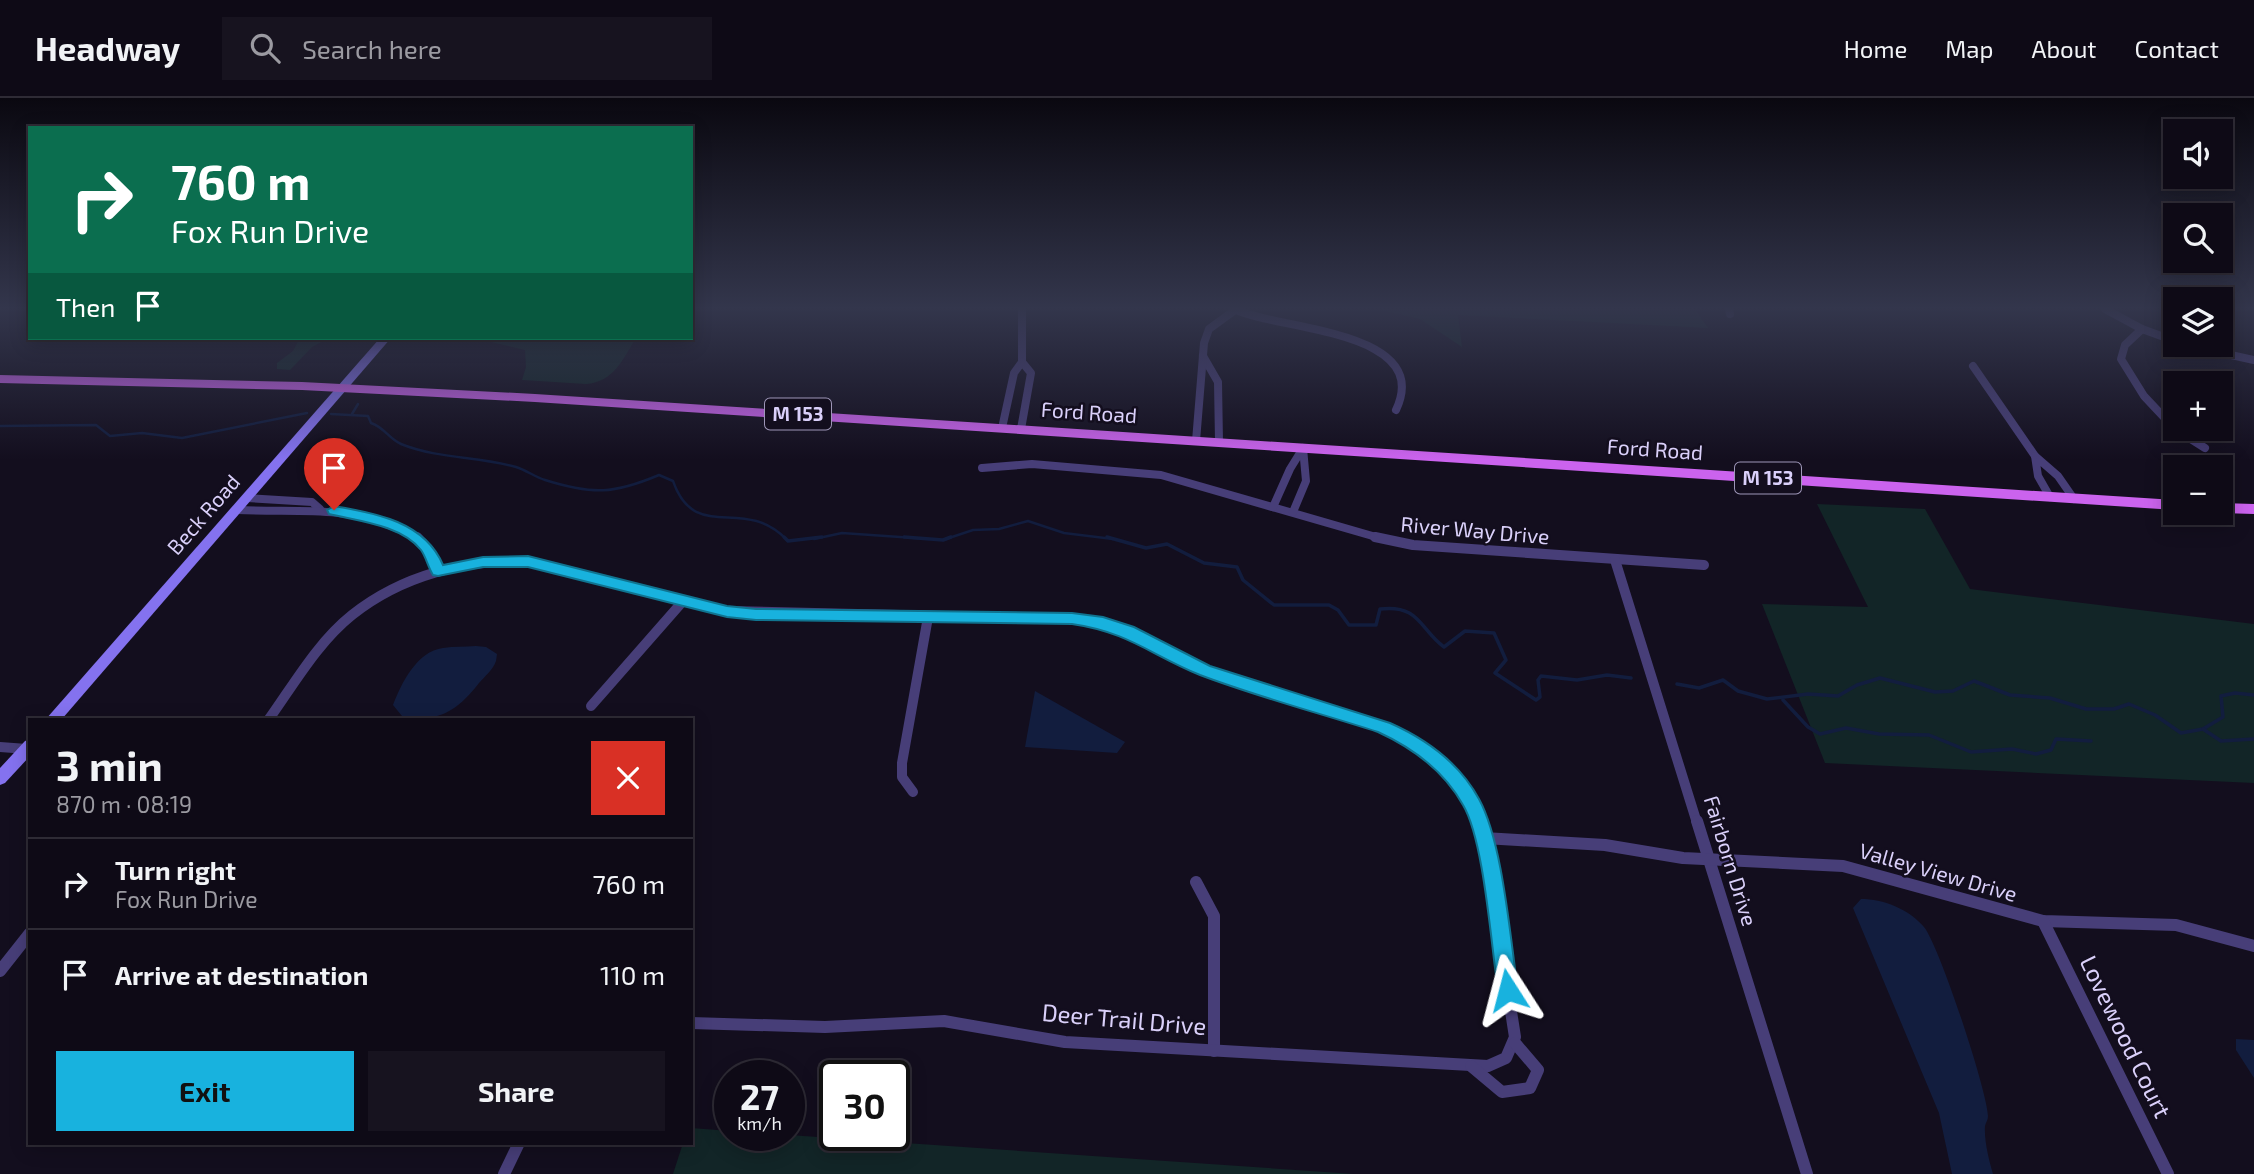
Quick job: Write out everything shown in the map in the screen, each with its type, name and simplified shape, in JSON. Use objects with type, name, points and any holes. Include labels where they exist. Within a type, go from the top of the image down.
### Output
[{"type":"main road","name":"Beck Road","points":[[54,718],[367,359]]},
{"type":"main road","name":"Ford Road","points":[[0,379],[342,388],[1021,429],[2163,504]]},
{"type":"main road","points":[[2233,508],[2254,509]]},
{"type":"main road","points":[[0,779],[28,747]]},
{"type":"street","points":[[1196,441],[1203,359]]},
{"type":"street","points":[[1204,359],[1219,391],[1219,442]]},
{"type":"street","points":[[1386,359],[1400,375],[1404,387],[1403,400],[1396,410]]},
{"type":"street","points":[[2122,359],[2134,382],[2163,415]]},
{"type":"street","points":[[1002,428],[1014,373],[1022,362],[1031,373],[1021,429]]},
{"type":"street","points":[[1973,366],[2035,456],[2058,476],[2074,499]]},
{"type":"street","points":[[1201,390],[1219,391]]},
{"type":"street","points":[[2194,441],[2205,448]]},
{"type":"street","points":[[1273,507],[1287,481],[1293,458],[1303,448],[1309,468],[1307,483],[1293,512]]},
{"type":"street","points":[[2035,456],[2038,476],[2050,497]]},
{"type":"street","name":"River Way Drive","points":[[982,468],[1032,464],[1147,473],[1413,545],[1704,565]]},
{"type":"street","points":[[247,498],[312,502],[320,509]]},
{"type":"street","points":[[236,510],[299,513],[320,509],[348,511],[406,531],[424,542],[438,571]]},
{"type":"street","name":"Fairborn Drive","points":[[1615,560],[1807,1174]]},
{"type":"street","points":[[270,718],[324,643],[353,614],[393,589],[438,571],[483,562],[528,562],[684,600],[756,614],[1072,619],[1103,623],[1129,631],[1205,670],[1384,728],[1421,747],[1452,774],[1471,802],[1484,838],[1512,1048],[1538,1070],[1530,1088],[1502,1092],[1471,1066]]},
{"type":"street","points":[[591,706],[684,600]]},
{"type":"street","points":[[913,792],[902,777],[902,763],[928,617]]},
{"type":"street","points":[[0,747],[28,747]]},
{"type":"street","name":"Valley View Drive","points":[[1484,838],[1605,845],[1709,859],[1861,869],[2043,921],[2176,925],[2254,946]]},
{"type":"street","points":[[1196,881],[1214,916],[1213,1051]]},
{"type":"street","name":"Lovewood Court","points":[[2043,921],[2168,1174]]},
{"type":"street","points":[[0,971],[28,936]]},
{"type":"street","name":"Deer Trail Drive","points":[[693,1023],[825,1027],[944,1021],[987,1026],[1065,1042],[1471,1066],[1499,1063],[1512,1048]]},
{"type":"street","points":[[504,1174],[518,1145]]},
{"type":"green space","points":[[282,359],[300,359],[290,370],[277,369],[277,363]]},
{"type":"green space","points":[[526,359],[623,359],[604,379],[586,384],[522,380]]},
{"type":"green space","points":[[1817,504],[1925,509],[1970,589],[2254,624],[2254,783],[1825,763],[1762,604],[1868,607]]},
{"type":"green space","points":[[693,1128],[714,1130],[714,1151],[805,1151],[805,1136],[819,1137],[819,1151],[910,1151],[910,1143],[1354,1174],[673,1174],[682,1145],[693,1145]]},
{"type":"water","points":[[447,647],[486,647],[497,654],[496,661],[463,701],[437,716],[402,716],[393,705],[405,679],[425,655]]},
{"type":"water","points":[[1035,691],[1125,742],[1117,753],[1025,747]]},
{"type":"water","points":[[1861,899],[1887,903],[1903,910],[1924,927],[1931,939],[1951,988],[1980,1078],[1988,1116],[1985,1138],[1993,1174],[1952,1174],[1939,1113],[1853,908]]},
{"type":"water","points":[[2236,1039],[2254,1040],[2254,1078],[2236,1050]]},
{"type":"waterway","points":[[352,414],[358,404]]},
{"type":"waterway","points":[[0,426],[96,425],[110,436],[142,433],[182,438],[307,413]]},
{"type":"waterway","points":[[331,414],[368,416],[371,423],[397,442],[415,449],[502,463],[545,480],[577,488],[616,489],[659,475],[673,481],[682,500],[694,510],[707,515],[753,520],[770,526],[786,539]]},
{"type":"waterway","points":[[946,539],[973,530],[999,529],[1028,521],[1064,533],[1113,539]]},
{"type":"waterway","points":[[814,539],[842,533],[929,539]]},
{"type":"waterway","points":[[786,539],[788,541],[822,537]]},
{"type":"waterway","points":[[904,537],[943,540],[951,537]]},
{"type":"waterway","points":[[1107,537],[1146,548],[1167,544],[1204,563],[1237,567],[1243,580],[1274,605],[1329,605],[1338,610],[1349,625],[1376,625],[1380,609],[1393,608],[1412,614],[1444,647],[1465,631],[1494,633],[1506,660],[1495,673],[1536,700],[1540,697],[1538,680],[1541,676],[1577,680],[1607,675],[1631,678]]},
{"type":"waterway","points":[[1677,684],[1699,688],[1723,680],[1738,691],[1767,699],[1808,694],[1838,696],[1857,685],[1880,678],[1935,692],[1953,691],[1974,681],[2010,695],[2050,698],[2086,709],[2114,709],[2129,704],[2155,715],[2181,733],[2203,729]]},
{"type":"waterway","points":[[2203,729],[2223,717],[2221,696],[2235,693],[2254,695]]},
{"type":"waterway","points":[[1783,700],[1808,727],[1820,734],[1846,728],[1879,734],[1929,735],[1971,752],[2012,749],[2036,754],[2051,750],[2056,739],[2091,741]]},
{"type":"waterway","points":[[2203,729],[2221,741],[2254,739]]},
{"type":"route","points":[[334,510],[364,515],[416,536],[424,542],[438,571],[483,562],[528,562],[727,611],[756,614],[1072,619],[1103,623],[1129,631],[1174,657],[1205,670],[1384,728],[1406,738],[1438,760],[1463,787],[1471,802],[1484,838],[1508,990]]}]
